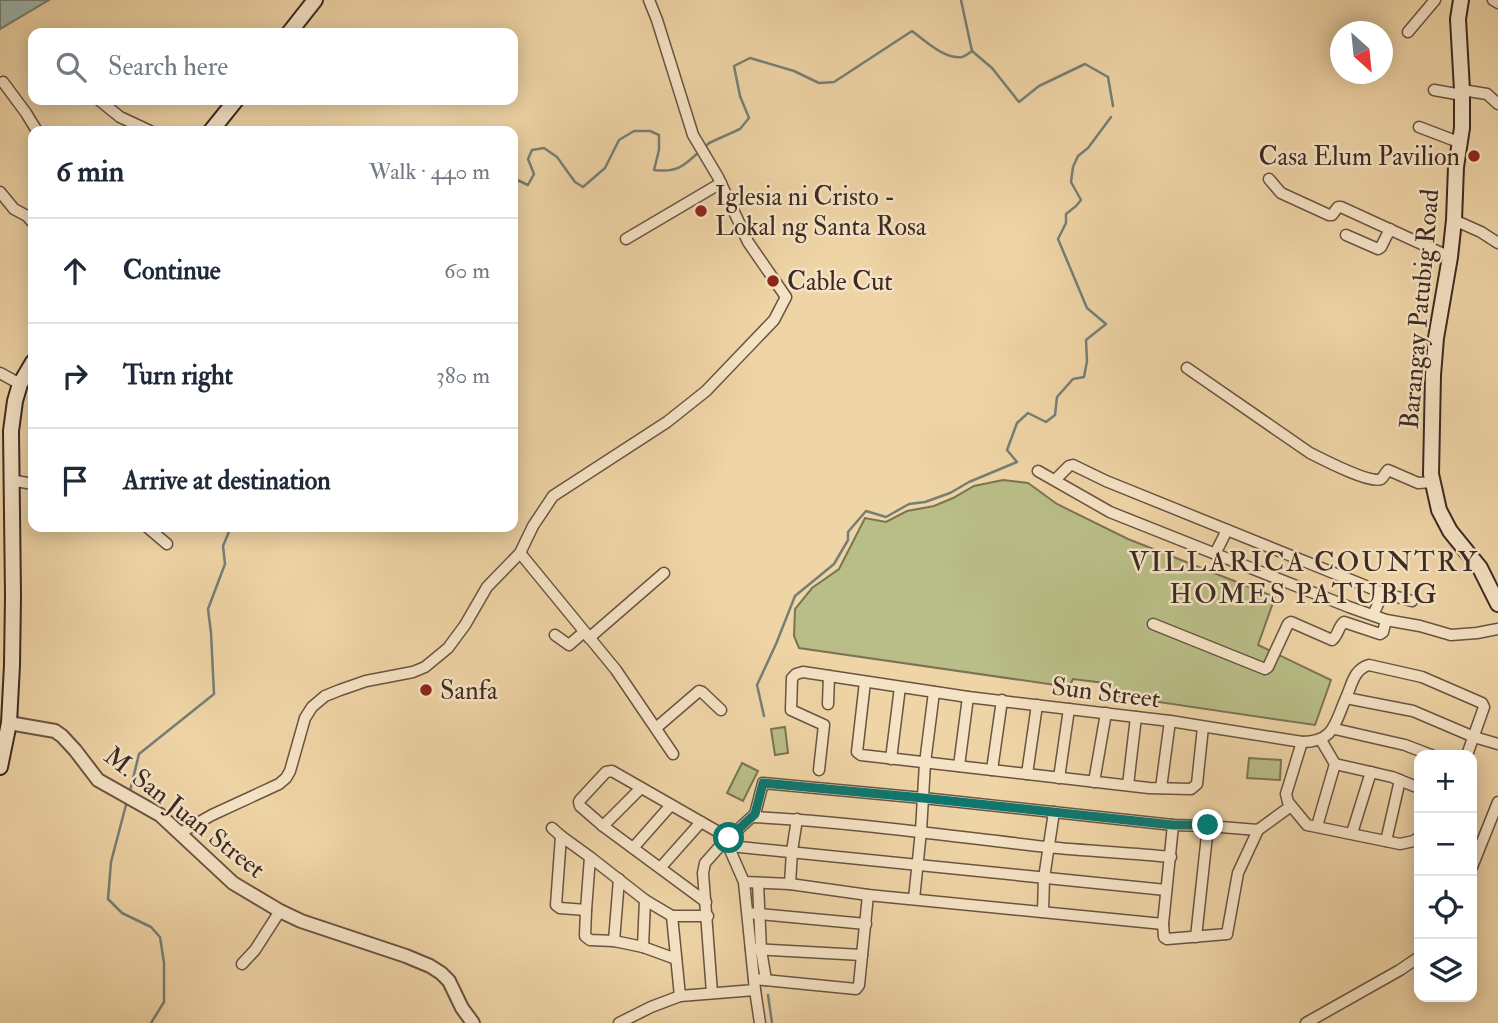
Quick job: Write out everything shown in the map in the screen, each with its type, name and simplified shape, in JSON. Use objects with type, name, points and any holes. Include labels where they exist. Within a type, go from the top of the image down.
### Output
[{"type":"main road","points":[[293,28],[315,0]]},
{"type":"main road","name":"Barangay Patubig Road","points":[[1461,0],[1458,19],[1462,93],[1461,143],[1456,167],[1450,257],[1436,338],[1432,482],[1439,510],[1450,531],[1480,568],[1498,604]]},
{"type":"main road","points":[[215,126],[232,105]]},
{"type":"main road","points":[[0,767],[9,723],[12,665],[10,481],[5,448],[20,384],[28,370]]},
{"type":"street","points":[[180,833],[212,814],[279,784],[286,778],[304,718],[312,706],[325,696],[366,681],[413,672],[425,667],[448,648],[487,587],[520,553],[533,526],[553,496],[667,422],[706,391],[774,320],[786,297],[748,242],[721,183],[694,135],[649,0]]},
{"type":"street","points":[[1408,32],[1435,0]]},
{"type":"street","points":[[1493,0],[1498,3]]},
{"type":"street","points":[[3,82],[34,126]]},
{"type":"street","points":[[1434,90],[1487,94],[1498,104]]},
{"type":"street","points":[[105,105],[120,117],[139,126]]},
{"type":"street","points":[[1419,127],[1461,143]]},
{"type":"street","points":[[1269,179],[1282,193],[1329,215],[1341,207],[1450,257]]},
{"type":"street","points":[[626,239],[721,183]]},
{"type":"street","points":[[0,192],[14,209],[28,217]]},
{"type":"street","points":[[1454,220],[1498,243]]},
{"type":"street","points":[[1346,235],[1378,249],[1390,229]]},
{"type":"street","points":[[1187,368],[1323,460],[1366,478],[1380,479],[1388,470],[1418,483],[1432,482]]},
{"type":"street","points":[[0,373],[20,384]]},
{"type":"street","points":[[1055,481],[1073,465],[1106,481],[1382,593],[1412,601]]},
{"type":"street","points":[[1038,471],[1110,512],[1386,620],[1451,635],[1498,629]]},
{"type":"street","points":[[10,481],[28,483]]},
{"type":"street","points":[[1215,554],[1227,530]]},
{"type":"street","points":[[153,532],[167,544]]},
{"type":"street","points":[[520,553],[615,670],[673,754]]},
{"type":"street","points":[[555,635],[569,645],[587,635],[664,573]]},
{"type":"street","points":[[1373,615],[1382,593]]},
{"type":"street","points":[[1153,624],[1265,669],[1291,622],[1332,640],[1344,622],[1380,634],[1386,620]]},
{"type":"street","points":[[1317,826],[1335,765],[1321,740],[1335,729],[1337,717],[1357,672],[1362,667],[1369,665],[1422,677],[1484,704],[1469,750]]},
{"type":"street","name":"Sun Street","points":[[820,770],[824,725],[791,710],[792,678],[803,672],[968,697],[1170,721],[1303,742],[1321,740]]},
{"type":"street","points":[[828,704],[829,676]]},
{"type":"street","points":[[865,681],[857,752],[861,755],[1128,786],[1191,789],[1197,784],[1203,727]]},
{"type":"street","points":[[891,759],[900,687]]},
{"type":"street","points":[[656,728],[699,691],[720,710]]},
{"type":"street","points":[[914,899],[925,763],[934,692]]},
{"type":"street","points":[[959,766],[968,697]]},
{"type":"street","points":[[1346,698],[1413,711],[1474,737],[1498,744]]},
{"type":"street","points":[[992,770],[1002,700]]},
{"type":"street","points":[[1027,774],[1037,705]]},
{"type":"street","points":[[1059,778],[1069,709]]},
{"type":"street","points":[[1094,782],[1106,713]]},
{"type":"street","points":[[1128,786],[1136,717]]},
{"type":"street","points":[[1161,788],[1170,721]]},
{"type":"street","name":"M. San Juan Street","points":[[9,723],[55,731],[75,750],[98,780],[160,815],[233,883],[280,911],[301,921],[406,956],[441,973],[449,981],[462,1008],[473,1023]]},
{"type":"street","points":[[1335,729],[1418,750]]},
{"type":"street","points":[[1303,742],[1286,793],[1291,806],[1307,825],[1400,844],[1414,841]]},
{"type":"street","points":[[1335,765],[1371,772],[1414,786]]},
{"type":"street","points":[[706,902],[580,807],[579,802],[606,772],[612,771],[701,822],[729,842],[1166,890]]},
{"type":"street","points":[[1352,833],[1371,772]]},
{"type":"street","points":[[1386,841],[1400,780]]},
{"type":"street","points":[[712,992],[703,873],[705,863],[753,817],[763,783],[1173,825],[1258,830]]},
{"type":"street","points":[[603,826],[641,788]]},
{"type":"street","points":[[1477,854],[1498,802]]},
{"type":"street","points":[[633,848],[671,805]]},
{"type":"street","points":[[1173,825],[1163,935],[1165,938],[1227,934],[1238,873],[1258,830],[1291,806]]},
{"type":"street","points":[[1043,912],[1044,878],[1054,812]]},
{"type":"street","points":[[753,817],[797,819],[1049,847],[1171,857]]},
{"type":"street","points":[[790,884],[797,819]]},
{"type":"street","points":[[660,867],[701,822]]},
{"type":"street","points":[[1196,937],[1208,825]]},
{"type":"street","points":[[552,828],[645,900],[672,916],[708,916]]},
{"type":"street","points":[[561,836],[556,905],[560,908],[586,910]]},
{"type":"street","points":[[729,842],[753,913],[756,949],[754,984],[760,1022],[747,1023]]},
{"type":"street","points":[[590,857],[587,939],[643,947],[676,958]]},
{"type":"street","points":[[614,942],[619,879]]},
{"type":"street","points":[[744,882],[790,884],[868,895],[1163,924]]},
{"type":"street","points":[[753,913],[758,884]]},
{"type":"street","points":[[619,1023],[680,996],[766,980],[856,989],[859,985],[868,895]]},
{"type":"street","points":[[643,947],[645,900]]},
{"type":"street","points":[[242,964],[255,950],[280,911]]},
{"type":"street","points":[[753,913],[866,924]]},
{"type":"street","points":[[672,916],[680,996]]},
{"type":"street","points":[[756,949],[862,955]]},
{"type":"street","points":[[756,949],[766,980]]},
{"type":"street","points":[[1306,1023],[1414,960]]},
{"type":"green space","points":[[1003,480],[1028,483],[1057,504],[1128,539],[1275,597],[1258,645],[1331,680],[1315,725],[1104,694],[1104,683],[1073,679],[1069,687],[799,648],[794,636],[795,609],[812,588],[839,569],[865,518],[886,522],[907,511],[934,506],[974,486]]},
{"type":"green space","points":[[785,727],[788,753],[775,755],[771,729]]},
{"type":"green space","points":[[1249,758],[1281,760],[1280,780],[1247,778]]},
{"type":"green space","points":[[742,763],[758,771],[743,801],[727,793]]},
{"type":"water","points":[[0,0],[49,0],[0,29]]},
{"type":"waterway","points":[[961,0],[972,51]]},
{"type":"waterway","points":[[705,147],[740,129],[749,118],[740,96],[734,66],[750,58],[794,71],[819,83],[834,82],[912,31],[949,55],[962,57],[972,51]]},
{"type":"waterway","points":[[972,51],[992,68],[1019,102],[1039,86],[1085,64],[1108,77],[1113,106]]},
{"type":"waterway","points":[[764,716],[757,685],[795,596],[834,564],[848,540],[848,532],[866,511],[886,517],[909,504],[925,502],[950,493],[1017,462],[1007,450],[1017,423],[1028,413],[1046,422],[1055,415],[1057,397],[1073,379],[1084,377],[1087,361],[1086,340],[1106,324],[1087,308],[1058,239],[1066,223],[1066,214],[1081,200],[1071,182],[1073,167],[1078,156],[1088,148],[1111,117]]},
{"type":"waterway","points":[[518,180],[528,185],[534,174],[528,159],[532,150],[544,148],[557,157],[575,182],[583,187],[605,168],[619,140],[634,131],[650,131],[659,135],[659,150],[654,170],[680,167],[700,151]]},
{"type":"waterway","points":[[130,791],[139,754],[214,694],[208,609],[225,564],[223,546],[229,532]]},
{"type":"waterway","points":[[127,801],[111,862],[108,899],[122,913],[151,927],[160,937],[164,963],[164,1002],[151,1023]]},
{"type":"waterway","points":[[768,995],[772,1023]]},
{"type":"place","name":"Casa Elum Pavilion","points":[[1474,156]]},
{"type":"place","name":"Iglesia ni Cristo - Lokal ng Santa Rosa","points":[[701,211]]},
{"type":"place","name":"Cable Cut","points":[[773,281]]},
{"type":"place","name":"Sanfa","points":[[426,690]]},
{"type":"district","name":"VILLARICA COUNTRY HOMES PATUBIG","points":[[1304,577]]},
{"type":"route","points":[[729,838],[755,814],[763,783],[1173,825],[1208,825]]}]
